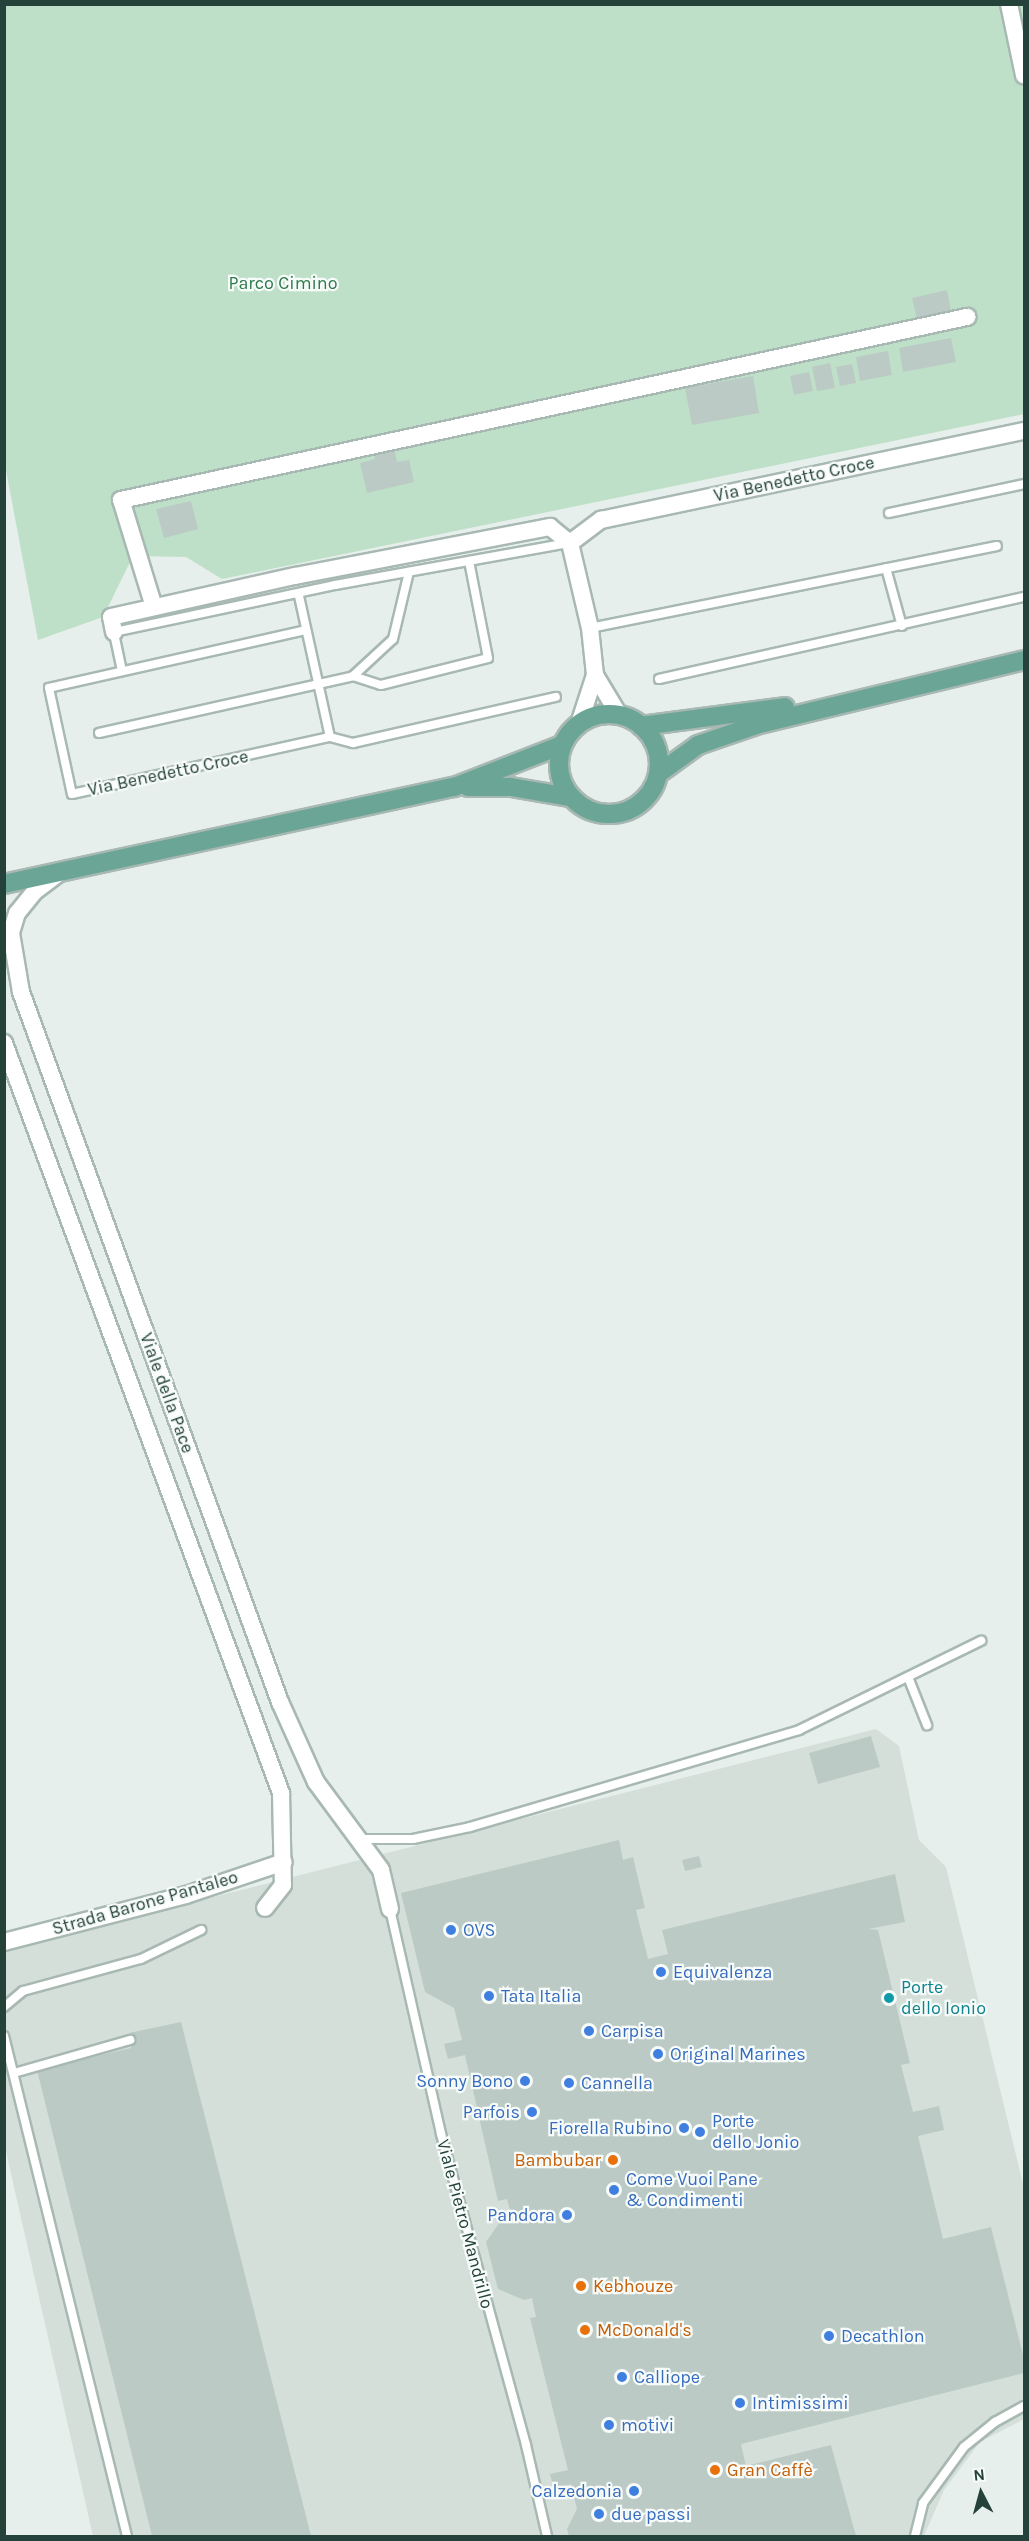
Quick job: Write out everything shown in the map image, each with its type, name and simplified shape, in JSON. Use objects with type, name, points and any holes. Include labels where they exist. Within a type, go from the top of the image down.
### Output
[{"type":"main road","points":[[454,787],[511,787],[570,797],[598,813],[621,812],[643,802],[658,774],[698,745],[756,725],[875,694],[1024,660]]},
{"type":"main road","points":[[641,726],[875,694]]},
{"type":"main road","points":[[4,884],[454,787],[562,745],[579,724],[605,714],[619,715],[641,726],[656,748],[658,774]]},
{"type":"main road","points":[[562,745],[559,772],[570,797]]},
{"type":"street","points":[[1009,4],[1024,75]]},
{"type":"street","points":[[154,607],[121,500],[967,317]]},
{"type":"street","name":"Via Benedetto Croce","points":[[570,543],[601,520],[1024,431]]},
{"type":"street","points":[[114,632],[111,617],[550,527],[570,543],[590,628],[595,675],[579,724]]},
{"type":"street","points":[[595,675],[619,715]]},
{"type":"street","name":"Viale della Pace","points":[[59,872],[34,891],[17,913],[11,933],[21,992],[280,1702],[316,1782],[355,1839],[381,1870],[390,1909]]},
{"type":"street","name":"Viale della Pace","points":[[4,1043],[281,1793],[283,1885],[265,1908]]},
{"type":"street","name":"Strada Barone Pantaleo","points":[[4,1942],[186,1895],[284,1862]]},
{"type":"lane","points":[[889,513],[1024,484]]},
{"type":"lane","points":[[122,672],[114,632],[409,572],[570,543]]},
{"type":"lane","points":[[590,628],[997,546]]},
{"type":"lane","points":[[353,676],[381,685],[488,658],[469,561]]},
{"type":"lane","points":[[886,568],[902,626]]},
{"type":"lane","points":[[99,733],[353,676],[393,639],[409,572]]},
{"type":"lane","points":[[299,596],[330,737]]},
{"type":"lane","points":[[659,679],[1024,597]]},
{"type":"lane","name":"Via Benedetto Croce","points":[[306,630],[49,688],[72,794],[330,737],[353,743],[556,696]]},
{"type":"lane","points":[[355,1839],[413,1839],[538,1807],[799,1730],[981,1641]]},
{"type":"lane","points":[[908,1677],[927,1725]]},
{"type":"lane","name":"Viale Pietro Mandrillo","points":[[390,1909],[441,2134],[526,2445],[547,2536]]},
{"type":"lane","points":[[4,2007],[22,1991],[141,1959],[201,1930]]},
{"type":"lane","points":[[4,2036],[127,2536]]},
{"type":"lane","points":[[14,2073],[130,2040]]},
{"type":"lane","points":[[915,2536],[923,2503],[964,2447],[1024,2406]]},
{"type":"shaded area","points":[[876,1729],[899,1746],[919,1840],[946,1867],[1024,2188],[1024,2419],[980,2442],[944,2490],[924,2536],[93,2536],[5,2147],[4,1950]]},
{"type":"green space","name":"Parco Cimino","points":[[4,5],[1024,5],[1024,414],[222,579],[186,557],[133,556],[103,617],[38,640],[5,465]]},
{"type":"building","points":[[947,290],[952,316],[918,323],[912,298]]},
{"type":"building","points":[[951,338],[956,362],[903,372],[899,348]]},
{"type":"building","points":[[888,351],[892,375],[860,381],[856,357]]},
{"type":"building","points":[[830,363],[835,388],[817,391],[812,367]]},
{"type":"building","points":[[852,364],[856,383],[840,386],[836,367]]},
{"type":"building","points":[[809,372],[813,391],[794,395],[790,376]]},
{"type":"building","points":[[753,376],[759,413],[692,425],[685,388]]},
{"type":"building","points":[[393,443],[397,462],[409,460],[414,482],[367,493],[360,463],[375,459],[373,448]]},
{"type":"building","points":[[191,501],[198,529],[164,538],[156,509]]},
{"type":"building","points":[[871,1736],[880,1767],[818,1784],[809,1753]]},
{"type":"building","name":"Porte dello Jonio","points":[[619,1840],[623,1860],[633,1857],[645,1908],[636,1910],[648,1959],[668,1954],[662,1930],[895,1874],[905,1922],[868,1929],[878,1930],[910,2063],[901,2065],[913,2112],[939,2106],[944,2130],[918,2136],[943,2239],[991,2227],[1024,2359],[1024,2373],[741,2444],[746,2466],[831,2445],[856,2536],[569,2536],[567,2529],[577,2509],[571,2484],[554,2489],[550,2474],[568,2470],[530,2318],[536,2317],[532,2298],[524,2300],[498,2289],[486,2242],[506,2213],[511,2214],[507,2199],[498,2201],[465,2055],[448,2059],[444,2044],[462,2040],[454,2008],[425,1992],[401,1893]]},
{"type":"building","points":[[699,1856],[702,1867],[685,1871],[682,1860]]},
{"type":"building","points":[[181,2022],[311,2536],[152,2536],[37,2070],[131,2048],[129,2033]]},
{"type":"place","name":"OVS","points":[[451,1930]]},
{"type":"place","name":"Equivalenza","points":[[661,1972]]},
{"type":"place","name":"Tata Italia","points":[[489,1996]]},
{"type":"place","name":"Porte dello Ionio","points":[[889,1998]]},
{"type":"place","name":"Carpisa","points":[[589,2031]]},
{"type":"place","name":"Original Marines","points":[[658,2054]]},
{"type":"place","name":"Sonny Bono","points":[[525,2081]]},
{"type":"place","name":"Cannella","points":[[569,2083]]},
{"type":"place","name":"Parfois","points":[[532,2112]]},
{"type":"place","name":"Fiorella Rubino","points":[[684,2128]]},
{"type":"place","name":"Porte dello Jonio","points":[[700,2132]]},
{"type":"place","name":"Bambubar","points":[[613,2160]]},
{"type":"place","name":"Come Vuoi Pane & Condimenti","points":[[614,2190]]},
{"type":"place","name":"Pandora","points":[[567,2215]]},
{"type":"place","name":"Kebhouze","points":[[581,2286]]},
{"type":"place","name":"McDonald's","points":[[585,2330]]},
{"type":"place","name":"Decathlon","points":[[829,2336]]},
{"type":"place","name":"Calliope","points":[[622,2377]]},
{"type":"place","name":"Intimissimi","points":[[740,2403]]},
{"type":"place","name":"motivi","points":[[609,2425]]},
{"type":"place","name":"Gran Caffè","points":[[715,2470]]},
{"type":"place","name":"Calzedonia","points":[[634,2491]]},
{"type":"place","name":"due passi","points":[[599,2514]]}]
